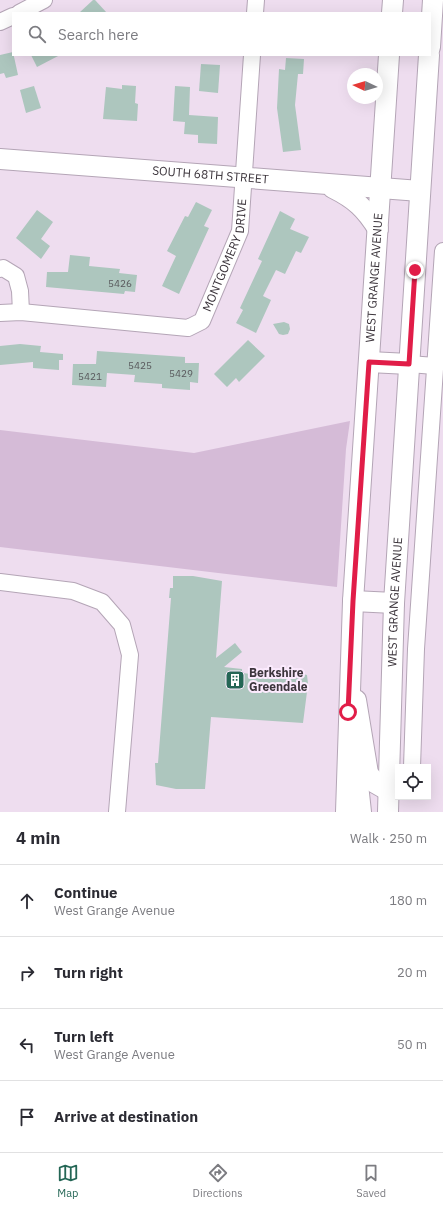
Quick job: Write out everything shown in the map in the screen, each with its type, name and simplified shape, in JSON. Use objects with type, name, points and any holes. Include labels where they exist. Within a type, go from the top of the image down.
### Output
[{"type":"street","points":[[21,12],[44,0]]},
{"type":"street","points":[[255,12],[256,0]]},
{"type":"street","points":[[392,12],[393,0]]},
{"type":"street","points":[[431,31],[433,0]]},
{"type":"street","points":[[0,22],[12,16]]},
{"type":"street","name":"MONTGOMERY DRIVE","points":[[0,314],[21,312],[188,328],[202,320],[240,231],[252,56]]},
{"type":"street","name":"WEST GRANGE AVENUE","points":[[346,812],[349,670],[389,56]]},
{"type":"street","name":"WEST GRANGE AVENUE","points":[[388,812],[394,787],[394,602],[430,56]]},
{"type":"street","name":"SOUTH 68TH STREET","points":[[0,159],[420,191]]},
{"type":"street","points":[[328,185],[361,205],[378,230]]},
{"type":"street","name":"WEST GRANGE AVENUE","points":[[412,764],[416,649],[443,251]]},
{"type":"street","points":[[0,269],[3,268],[16,276],[20,291],[21,312]]},
{"type":"street","points":[[369,362],[435,366]]},
{"type":"street","points":[[0,582],[73,591],[102,602],[122,625],[130,656],[118,812]]},
{"type":"street","points":[[353,601],[394,602]]},
{"type":"street","points":[[349,670],[360,716],[368,773],[375,783],[394,787]]},
{"type":"street","points":[[334,812],[334,798],[348,720]]},
{"type":"street","points":[[348,720],[358,778],[360,812]]},
{"type":"shaded area","points":[[350,421],[346,449],[337,587],[0,547],[0,430],[194,453]]},
{"type":"building","points":[[93,0],[95,0],[106,12],[80,12]]},
{"type":"building","points":[[12,52],[18,75],[6,78],[4,73],[0,74],[0,55]]},
{"type":"building","points":[[32,56],[58,56],[37,67]]},
{"type":"building","points":[[286,58],[304,59],[303,74],[298,74],[295,105],[301,150],[283,152],[277,108],[279,69],[285,70]]},
{"type":"building","points":[[201,64],[220,65],[218,93],[199,91]]},
{"type":"building","points":[[122,85],[136,86],[135,103],[138,104],[137,121],[103,119],[106,87],[122,89]]},
{"type":"building","points":[[34,86],[41,108],[26,113],[20,90]]},
{"type":"building","points":[[175,86],[190,87],[189,115],[218,117],[217,144],[198,143],[198,135],[184,134],[185,122],[173,121]]},
{"type":"building","points":[[196,202],[212,210],[204,226],[209,228],[179,294],[162,286],[176,256],[167,251],[185,216],[188,217]]},
{"type":"building","points":[[37,210],[53,222],[41,239],[50,246],[41,259],[16,238]]},
{"type":"building","points":[[280,211],[295,219],[290,229],[309,237],[301,253],[296,251],[285,274],[276,270],[263,296],[271,300],[256,333],[236,323],[243,310],[240,308],[262,261],[258,259]]},
{"type":"building","points":[[70,255],[90,257],[89,266],[120,269],[119,273],[137,275],[135,292],[125,291],[124,294],[46,287],[47,272],[68,272]]},
{"type":"building","points":[[284,322],[289,324],[290,329],[288,334],[283,335],[279,334],[273,324]]},
{"type":"building","points":[[248,340],[265,356],[239,382],[236,378],[227,387],[214,374]]},
{"type":"building","points":[[20,344],[41,346],[40,352],[63,354],[63,360],[59,360],[59,370],[33,368],[33,362],[0,365],[0,346]]},
{"type":"building","points":[[97,351],[185,357],[185,363],[199,363],[198,383],[190,382],[190,390],[162,388],[162,384],[134,382],[135,375],[107,373],[106,387],[72,385],[73,364],[96,364]]},
{"type":"building","name":"Berkshire Greendale","points":[[173,576],[193,576],[222,581],[216,658],[235,643],[242,652],[224,667],[242,669],[242,673],[262,675],[262,671],[284,672],[285,670],[307,675],[308,684],[303,723],[211,717],[205,789],[176,789],[156,785],[155,763],[158,763],[171,598],[169,598],[170,588],[173,588]]},
{"type":"place","name":"Berkshire Greendale","points":[[235,680]]},
{"type":"route","points":[[348,712],[353,601],[369,362],[409,364],[415,270]]}]
